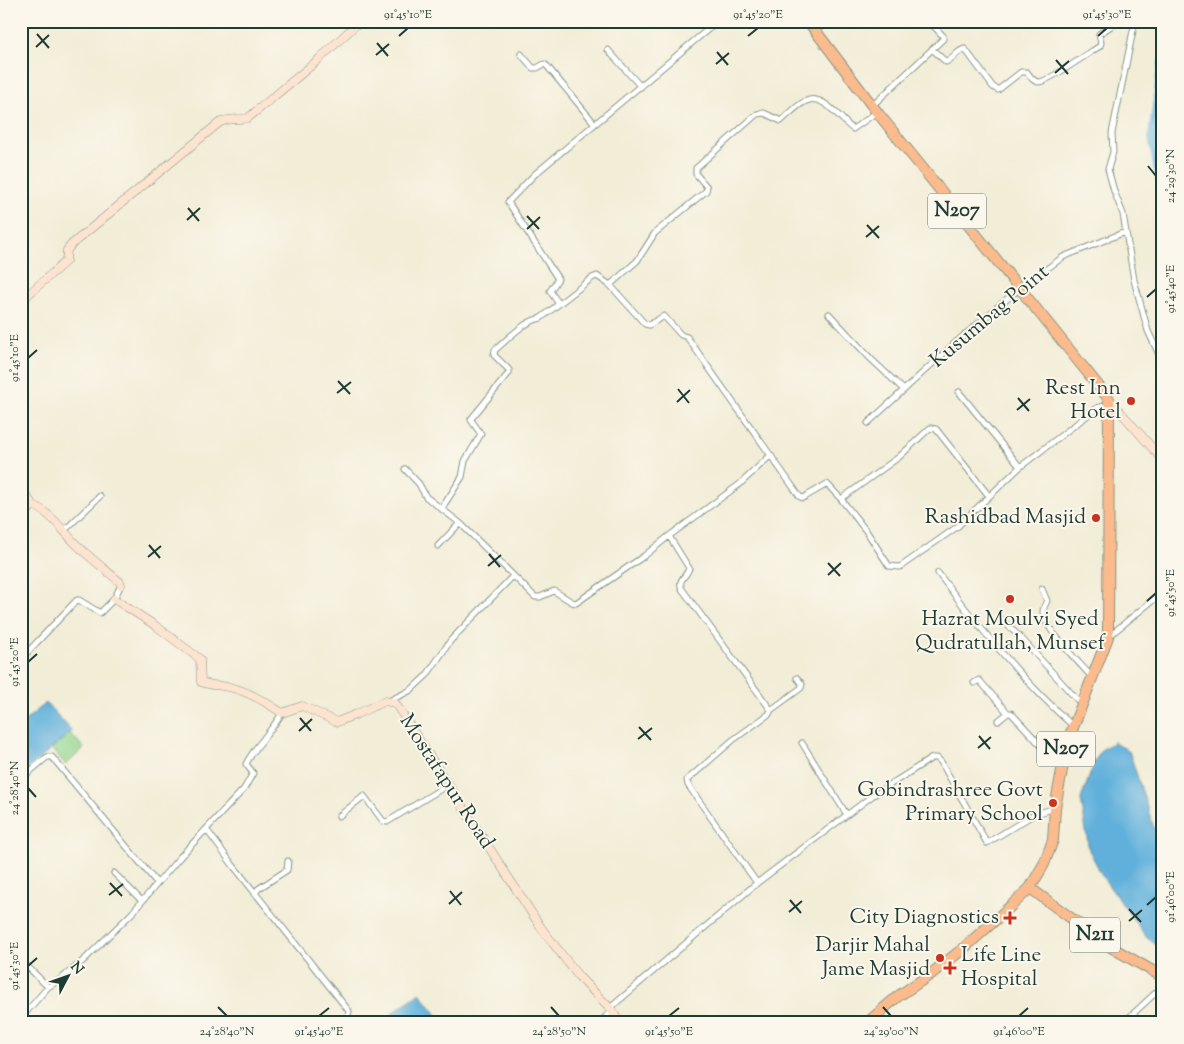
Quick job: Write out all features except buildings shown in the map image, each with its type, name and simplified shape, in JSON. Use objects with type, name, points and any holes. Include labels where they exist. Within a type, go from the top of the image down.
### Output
[{"type":"highway","name":"N207","points":[[808,21],[1109,402],[1108,637],[1067,743],[1055,808],[1053,840],[1044,864],[1030,888],[964,948],[931,974],[897,997],[867,1023]]},
{"type":"highway","name":"N211","points":[[1030,888],[1109,946],[1163,977]]},
{"type":"street","points":[[21,301],[66,261],[69,247],[218,123],[228,119],[240,120],[248,118],[318,60],[360,21]]},
{"type":"street","points":[[559,304],[550,291],[558,279],[508,202],[535,174],[718,21]]},
{"type":"street","points":[[610,285],[637,261],[655,233],[706,191],[707,187],[696,174],[696,168],[758,114],[764,112],[781,121],[800,104],[819,98],[827,103],[853,129],[943,39],[929,21]]},
{"type":"street","points":[[932,49],[946,62],[965,49],[993,87],[998,90],[1021,72],[1027,72],[1038,82],[1057,73],[1100,46],[1099,34],[1118,21]]},
{"type":"street","points":[[1135,21],[1112,133],[1113,152],[1108,169],[1123,214],[1134,280],[1148,331],[1163,363]]},
{"type":"street","points":[[608,50],[641,87]]},
{"type":"street","points":[[521,54],[533,68],[544,64],[547,66],[595,124]]},
{"type":"street","name":"Kusumbag Point","points":[[868,423],[955,343],[1019,289],[1063,258],[1125,232]]},
{"type":"street","points":[[442,508],[462,477],[465,461],[481,434],[471,419],[509,373],[509,370],[494,355],[495,350],[525,324],[541,318],[597,276],[610,285],[645,324],[649,325],[664,316],[681,336],[687,337],[800,498],[827,484],[866,532],[889,566],[900,567],[957,527],[1020,467],[1097,408],[1109,402],[1163,460]]},
{"type":"street","points":[[829,314],[870,358],[904,390]]},
{"type":"street","points":[[959,392],[1020,467]]},
{"type":"street","points":[[841,499],[898,457],[930,428],[936,429],[989,496]]},
{"type":"street","points":[[405,469],[419,484],[426,497],[460,523],[536,597],[554,591],[576,603],[644,556],[668,536],[740,484],[771,455]]},
{"type":"street","points":[[21,488],[33,505],[40,508],[65,530],[74,542],[120,582],[121,585],[114,599],[100,613],[77,600],[21,659]]},
{"type":"street","points":[[65,530],[100,496]]},
{"type":"street","points":[[21,519],[33,505]]},
{"type":"street","points":[[438,546],[460,523]]},
{"type":"street","points":[[668,536],[689,568],[680,580],[682,589],[771,710]]},
{"type":"street","points":[[938,573],[1013,666],[1049,704],[1074,726]]},
{"type":"street","points":[[389,701],[411,690],[427,675],[452,640],[513,576]]},
{"type":"street","points":[[1042,589],[1047,601],[1043,611],[1046,621],[1065,648],[1092,676]]},
{"type":"street","points":[[1108,637],[1163,592]]},
{"type":"street","points":[[21,1018],[48,986],[61,979],[93,952],[132,913],[157,882],[244,790],[253,773],[246,764],[250,756],[278,722],[282,713],[243,692],[228,687],[209,686],[201,682],[200,659],[156,626],[114,599]]},
{"type":"street","points":[[1001,619],[1032,649],[1081,704]]},
{"type":"street","points":[[758,883],[688,785],[687,780],[733,740],[801,688],[802,684],[797,678]]},
{"type":"street","points":[[974,682],[979,680],[1008,713],[1012,713],[1062,767]]},
{"type":"street","name":"Mostafapur Road","points":[[282,713],[302,706],[337,722],[385,701],[395,703],[542,929],[579,977],[611,1010],[620,1023]]},
{"type":"street","points":[[998,721],[1008,713]]},
{"type":"street","points":[[802,743],[847,815]]},
{"type":"street","points":[[21,779],[47,757],[52,757],[157,882]]},
{"type":"street","points":[[599,1023],[611,1010],[758,883],[872,796],[932,758],[937,758],[941,762],[987,843],[1033,815],[1055,808]]},
{"type":"street","points":[[338,816],[364,796],[383,821],[387,822],[449,784]]},
{"type":"street","points":[[206,829],[255,894],[349,1011],[346,1023]]},
{"type":"street","points":[[255,894],[287,870],[288,861]]},
{"type":"street","points":[[114,873],[141,900]]},
{"type":"street","points":[[21,960],[48,986]]},
{"type":"street","points":[[1123,1023],[1163,986]]},
{"type":"green space","points":[[67,730],[84,748],[66,765],[48,745]]},
{"type":"water","points":[[46,703],[72,731],[21,775],[21,724]]},
{"type":"water","points":[[1114,742],[1129,751],[1157,837],[1163,844],[1163,950],[1147,938],[1104,879],[1089,850],[1081,799],[1101,750]]},
{"type":"water","points":[[420,993],[443,1023],[400,1023],[392,1013]]},
{"type":"waterway","points":[[1163,63],[1153,137],[1163,193]]},
{"type":"place","name":"Rest Inn Hotel","points":[[1131,401]]},
{"type":"place","name":"Rashidbad Masjid","points":[[1096,518]]},
{"type":"place","name":"Hazrat Moulvi Syed Qudratullah, Munsef","points":[[1010,599]]},
{"type":"place","name":"Gobindrashree Govt Primary School","points":[[1053,803]]},
{"type":"place","name":"City Diagnostics","points":[[1010,918]]},
{"type":"place","name":"Darjir Mahal Jame Masjid","points":[[940,958]]},
{"type":"place","name":"Life Line Hospital","points":[[950,968]]}]
